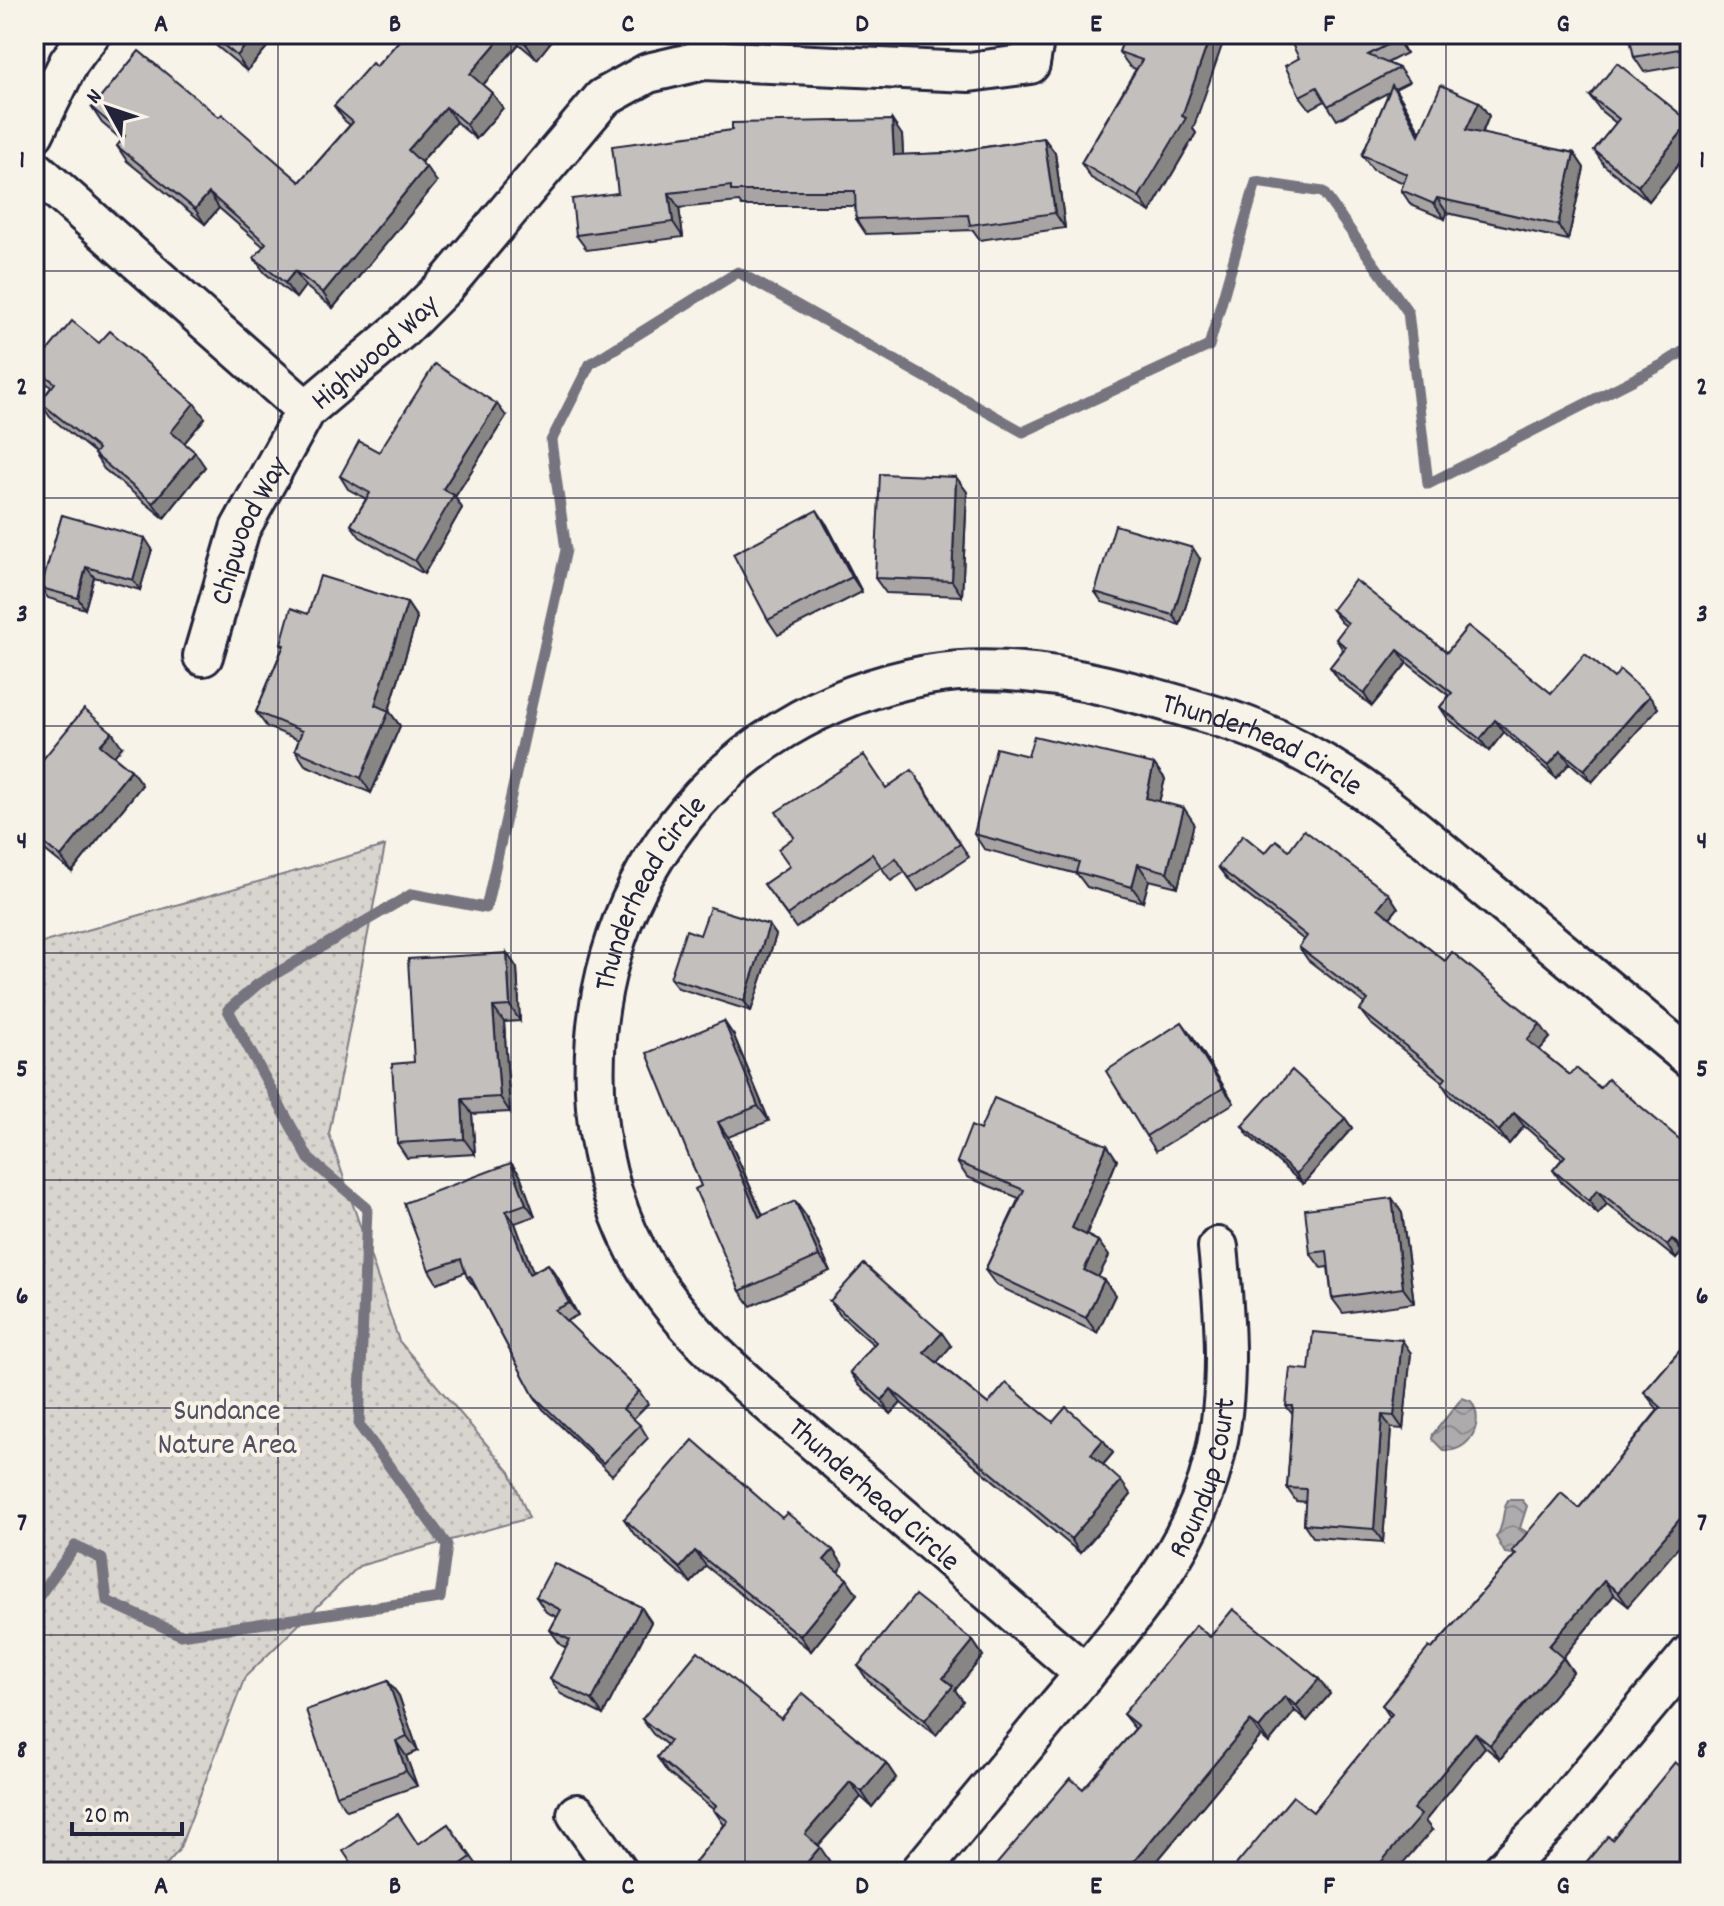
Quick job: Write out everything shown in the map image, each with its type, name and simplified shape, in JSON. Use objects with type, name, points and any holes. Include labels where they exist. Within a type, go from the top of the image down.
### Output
[{"type":"street","points":[[34,133],[69,62],[90,34]]},
{"type":"street","name":"Highwood Way","points":[[34,169],[306,410],[403,328],[444,287],[603,98],[648,73],[704,60],[969,72],[1030,64],[1035,34]]},
{"type":"street","name":"Chipwood Way","points":[[203,656],[240,529],[306,410]]},
{"type":"street","name":"Thunderhead Circle","points":[[1085,1674],[703,1343],[651,1276],[623,1222],[598,1135],[593,1067],[595,1025],[609,956],[629,903],[651,862],[692,806],[721,776],[757,746],[809,714],[887,684],[934,674],[1031,673],[1103,686],[1218,716],[1268,733],[1348,776],[1690,1058]]},
{"type":"street","name":"Roundup Court","points":[[1085,1674],[1150,1594],[1194,1518],[1214,1459],[1224,1399],[1225,1321],[1218,1247]]},
{"type":"street","points":[[1501,1872],[1548,1824],[1690,1654]]},
{"type":"street","points":[[920,1872],[1085,1674]]},
{"type":"street","points":[[577,1814],[618,1872]]},
{"type":"green space","name":"Sundance Nature Area","points":[[385,846],[329,1134],[399,1341],[510,1472],[529,1518],[359,1566],[245,1677],[179,1850],[160,1872],[34,1872],[34,945]]},
{"type":"water","points":[[1462,1398],[1471,1401],[1475,1409],[1476,1426],[1468,1442],[1453,1450],[1443,1450],[1432,1439],[1433,1434]]},
{"type":"water","points":[[1508,1500],[1522,1500],[1527,1506],[1520,1528],[1530,1534],[1520,1555],[1505,1553],[1496,1537]]},
{"type":"building","points":[[210,34],[255,34],[237,56]]},
{"type":"building","points":[[405,34],[504,34],[470,74],[492,93],[466,124],[446,107],[408,150],[426,167],[323,293],[295,271],[285,283],[254,258],[266,243],[209,193],[195,209],[117,146],[125,136],[92,108],[139,51],[219,117],[222,114],[300,182],[353,122],[334,106],[372,63],[376,67]]},
{"type":"building","points":[[514,34],[534,34],[526,44]]},
{"type":"building","points":[[1126,34],[1211,34],[1182,116],[1186,118],[1139,197],[1081,163],[1142,60],[1119,52]]},
{"type":"building","points":[[1296,34],[1394,34],[1397,40],[1368,55],[1399,68],[1328,106],[1317,87],[1300,96],[1285,66],[1299,58],[1289,38]]},
{"type":"building","points":[[1629,34],[1690,34],[1690,47],[1634,57]]},
{"type":"building","points":[[1617,63],[1690,122],[1638,186],[1594,150],[1619,119],[1590,96]]},
{"type":"building","points":[[1392,85],[1419,135],[1441,85],[1479,102],[1466,130],[1574,153],[1558,225],[1437,198],[1434,204],[1401,190],[1407,174],[1362,155]]},
{"type":"building","points":[[892,120],[894,155],[947,153],[1044,138],[1055,213],[970,225],[968,215],[856,219],[855,191],[731,191],[731,186],[669,193],[673,222],[576,235],[572,199],[618,193],[612,146],[732,130],[732,123]]},
{"type":"building","points":[[72,321],[99,343],[110,331],[194,403],[171,432],[195,452],[153,503],[94,454],[98,449],[40,402],[55,383],[34,367]]},
{"type":"building","points":[[435,364],[497,404],[443,489],[454,495],[415,561],[351,525],[370,493],[340,476],[359,441],[379,452]]},
{"type":"building","points":[[880,474],[956,477],[952,581],[875,578]]},
{"type":"building","points":[[817,510],[852,577],[768,620],[733,554]]},
{"type":"building","points":[[62,515],[145,538],[133,580],[86,567],[78,598],[41,588]]},
{"type":"building","points":[[1115,525],[1193,548],[1173,615],[1095,592]]},
{"type":"building","points":[[320,576],[407,603],[375,705],[389,711],[361,778],[295,750],[302,731],[256,712],[284,645],[281,644],[291,608],[308,614]]},
{"type":"building","points":[[1355,580],[1447,652],[1468,626],[1551,693],[1585,654],[1614,678],[1620,670],[1649,696],[1584,770],[1561,751],[1548,766],[1495,720],[1480,739],[1440,707],[1452,693],[1398,650],[1364,694],[1330,667],[1346,647],[1336,639],[1348,623],[1332,610]]},
{"type":"building","points":[[84,709],[112,732],[100,745],[131,770],[61,857],[34,835],[34,827],[43,816],[34,808],[34,770]]},
{"type":"building","points":[[1034,736],[1154,764],[1146,798],[1184,808],[1167,872],[1138,864],[1132,887],[1076,872],[1079,862],[974,834],[996,748],[1028,756]]},
{"type":"building","points":[[864,755],[886,788],[912,770],[960,844],[909,878],[896,858],[882,868],[872,854],[787,915],[764,884],[790,866],[778,849],[794,837],[776,812]]},
{"type":"building","points":[[1304,830],[1389,894],[1378,908],[1445,961],[1452,952],[1540,1024],[1527,1040],[1570,1075],[1576,1068],[1600,1088],[1608,1079],[1690,1148],[1690,1160],[1684,1168],[1690,1172],[1690,1255],[1672,1239],[1667,1245],[1597,1190],[1589,1201],[1553,1170],[1565,1156],[1514,1113],[1499,1131],[1442,1083],[1446,1078],[1360,1010],[1368,1000],[1299,947],[1307,936],[1218,867],[1243,835],[1265,853],[1276,840],[1289,850]]},
{"type":"building","points":[[710,907],[769,925],[744,1001],[670,978],[686,930],[700,935]]},
{"type":"building","points":[[507,953],[510,1006],[493,1007],[500,1097],[462,1099],[464,1139],[397,1143],[392,1064],[414,1062],[408,959]]},
{"type":"building","points":[[724,1021],[758,1106],[718,1122],[759,1217],[795,1201],[819,1256],[740,1291],[695,1189],[701,1186],[647,1053]]},
{"type":"building","points":[[1182,1022],[1223,1088],[1146,1136],[1106,1071]]},
{"type":"building","points":[[1292,1070],[1345,1118],[1296,1174],[1242,1126]]},
{"type":"building","points":[[994,1098],[1107,1145],[1072,1228],[1098,1241],[1084,1270],[1104,1280],[1086,1318],[985,1270],[1024,1190],[957,1162],[971,1126],[980,1130]]},
{"type":"building","points":[[511,1163],[526,1204],[506,1211],[529,1274],[548,1264],[569,1303],[555,1310],[639,1391],[623,1409],[640,1425],[603,1463],[534,1396],[470,1276],[467,1277],[461,1259],[429,1270],[404,1203]]},
{"type":"building","points":[[1392,1198],[1403,1288],[1332,1298],[1327,1251],[1310,1253],[1305,1209]]},
{"type":"building","points":[[864,1264],[942,1333],[924,1352],[988,1404],[1006,1383],[1053,1422],[1066,1407],[1103,1440],[1091,1454],[1121,1481],[1071,1539],[891,1389],[882,1400],[850,1372],[876,1342],[830,1301]]},
{"type":"building","points":[[1313,1332],[1402,1340],[1394,1416],[1382,1415],[1374,1529],[1304,1524],[1306,1489],[1287,1488],[1293,1406],[1286,1406],[1290,1368],[1309,1370]]},
{"type":"building","points":[[1690,1339],[1690,1507],[1618,1592],[1604,1581],[1549,1646],[1563,1658],[1490,1745],[1475,1733],[1413,1809],[1421,1815],[1373,1872],[1230,1872],[1293,1796],[1313,1812],[1392,1714],[1382,1705],[1429,1647],[1432,1649],[1516,1554],[1512,1551],[1561,1493],[1579,1508],[1661,1407],[1644,1392]]},
{"type":"building","points":[[693,1440],[782,1518],[787,1513],[833,1550],[824,1560],[847,1579],[800,1636],[695,1551],[680,1568],[624,1519]]},
{"type":"building","points":[[554,1563],[641,1607],[592,1700],[550,1679],[570,1640],[550,1630],[561,1610],[536,1597]]},
{"type":"building","points":[[915,1595],[973,1641],[943,1678],[953,1686],[925,1720],[858,1666]]},
{"type":"building","points":[[1233,1609],[1319,1679],[1296,1706],[1285,1696],[1259,1728],[1250,1721],[1125,1872],[990,1872],[1070,1778],[1083,1789],[1138,1726],[1123,1714],[1196,1625],[1210,1637]]},
{"type":"building","points":[[698,1651],[781,1719],[803,1693],[886,1763],[862,1792],[850,1782],[805,1834],[820,1847],[799,1872],[708,1872],[695,1862],[728,1821],[713,1810],[716,1806],[657,1757],[670,1741],[642,1719]]},
{"type":"building","points":[[388,1681],[407,1736],[396,1741],[406,1771],[336,1795],[306,1710]]},
{"type":"building","points":[[1675,1762],[1685,1770],[1690,1764],[1690,1857],[1678,1872],[1578,1872],[1608,1836],[1612,1840]]},
{"type":"building","points":[[398,1814],[418,1844],[448,1824],[471,1857],[450,1872],[357,1872],[343,1851]]},
{"type":"waterway","points":[[34,1603],[75,1546],[102,1559],[107,1601],[181,1635],[440,1598],[447,1545],[359,1425],[367,1208],[309,1159],[228,1010],[258,984],[412,894],[486,908],[566,550],[551,441],[590,364],[738,272],[1023,432],[1209,346],[1256,182],[1323,192],[1408,312],[1428,484],[1662,365],[1690,347]]}]
